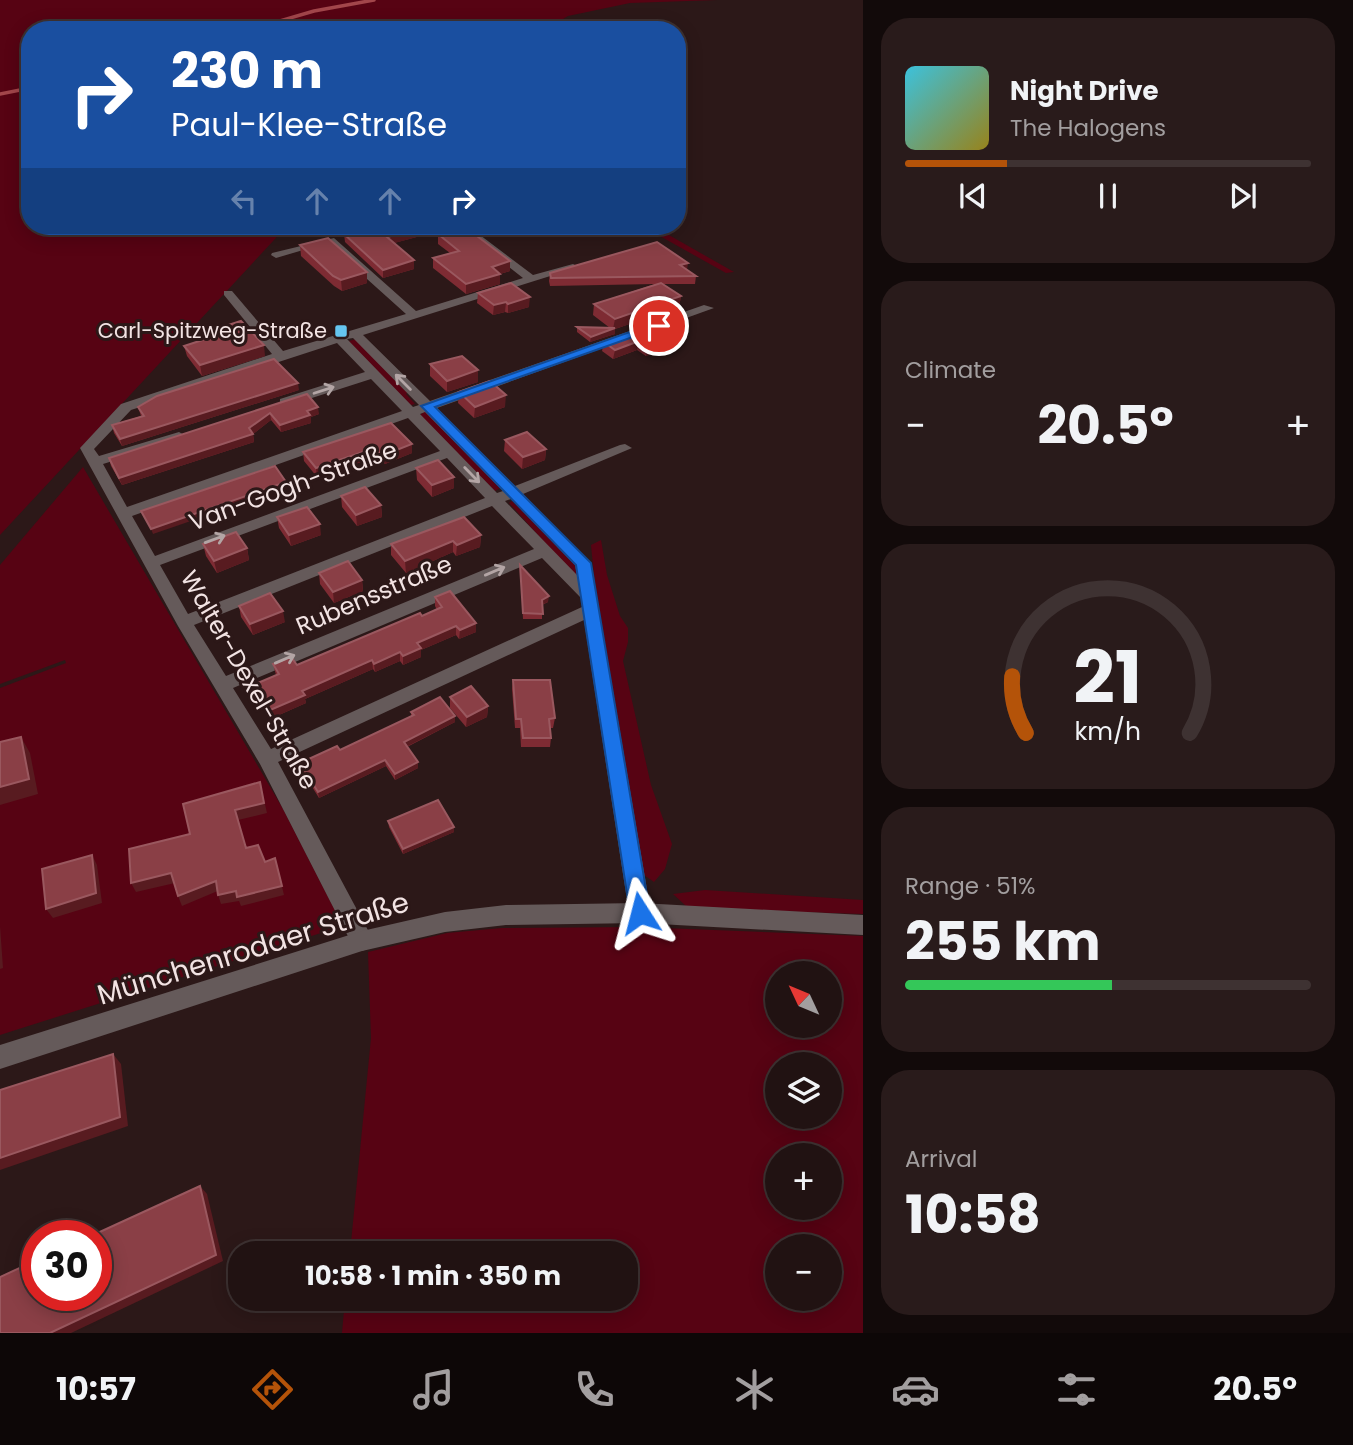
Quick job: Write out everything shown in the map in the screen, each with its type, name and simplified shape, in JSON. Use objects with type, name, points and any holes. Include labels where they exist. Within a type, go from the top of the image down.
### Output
[{"type":"street","points":[[474,235],[531,279]]},
{"type":"street","points":[[276,256],[346,236]]},
{"type":"street","points":[[330,240],[414,315]]},
{"type":"street","points":[[91,455],[126,407],[280,356],[590,262]]},
{"type":"street","points":[[228,293],[280,356]]},
{"type":"street","name":"Van-Gogh-Straße","points":[[124,513],[708,308]]},
{"type":"street","points":[[355,333],[583,563],[640,913]]},
{"type":"street","points":[[339,338],[545,551],[590,603]]},
{"type":"street","points":[[273,406],[373,374]]},
{"type":"street","points":[[91,455],[197,430]]},
{"type":"street","name":"Rubensstraße","points":[[184,622],[625,448]]},
{"type":"street","name":"Van-Gogh-Straße","points":[[151,563],[450,452]]},
{"type":"street","name":"Walter-Dexel-Straße","points":[[91,455],[184,622],[267,759],[362,941]]},
{"type":"street","name":"Rubensstraße","points":[[222,685],[545,551]]},
{"type":"street","points":[[267,759],[590,603]]},
{"type":"street","name":"Münchenrodaer Straße","points":[[0,1057],[362,941],[444,922],[506,915],[640,913],[863,925]]},
{"type":"shaded area","points":[[0,0],[717,0],[630,3],[568,16],[560,21],[21,21],[21,235],[279,235],[0,535]]},
{"type":"shaded area","points":[[658,235],[669,235],[734,272],[726,273]]},
{"type":"shaded area","points":[[356,339],[408,392],[406,394],[415,404],[411,405],[357,353],[349,341]]},
{"type":"shaded area","points":[[425,411],[500,488],[495,491],[420,415]]},
{"type":"shaded area","points":[[83,467],[283,809],[343,926],[0,1035],[0,688],[66,663],[65,660],[0,684],[0,565]]},
{"type":"shaded area","points":[[512,501],[574,561],[578,579],[509,503]]},
{"type":"shaded area","points":[[601,540],[607,575],[620,616],[628,628],[623,661],[651,785],[672,844],[665,869],[654,882],[644,875],[594,576],[591,545]]},
{"type":"shaded area","points":[[705,890],[863,900],[863,914],[712,909],[686,906],[673,894]]},
{"type":"shaded area","points":[[638,927],[863,936],[863,1333],[342,1333],[344,1311],[638,1311],[638,1241],[351,1241],[371,1038],[368,952],[447,933],[502,928]]},
{"type":"building","points":[[345,235],[395,235],[387,237],[414,260],[383,270]]},
{"type":"building","points":[[439,235],[476,235],[510,261],[492,267],[500,274],[466,284],[433,258],[459,251]]},
{"type":"building","points":[[328,238],[367,272],[341,280],[333,276],[300,245]]},
{"type":"building","points":[[657,242],[688,263],[680,265],[696,276],[551,278],[550,273]]},
{"type":"building","points":[[511,283],[530,297],[494,305],[478,293]]},
{"type":"building","points":[[661,283],[681,296],[615,319],[594,304]]},
{"type":"building","points":[[241,321],[264,345],[200,365],[184,346],[224,333],[219,328]]},
{"type":"building","points":[[650,326],[676,327],[658,334],[667,340],[647,347],[639,341],[615,350],[604,342]]},
{"type":"building","points":[[577,327],[615,328],[591,337]]},
{"type":"building","points":[[462,356],[478,370],[447,381],[430,364]]},
{"type":"building","points":[[274,359],[298,383],[120,439],[112,425],[144,416],[138,407],[157,396]]},
{"type":"building","points":[[490,381],[506,395],[475,407],[459,392]]},
{"type":"building","points":[[307,394],[318,407],[307,411],[310,415],[280,425],[270,413],[249,428],[253,434],[119,478],[109,458]]},
{"type":"building","points":[[391,423],[412,444],[384,455],[381,452],[377,454],[372,449],[316,468],[303,452]]},
{"type":"building","points":[[527,432],[546,449],[523,457],[505,440]]},
{"type":"building","points":[[438,460],[454,477],[432,485],[416,468]]},
{"type":"building","points":[[275,466],[286,482],[151,529],[141,511]]},
{"type":"building","points":[[365,487],[381,505],[356,515],[341,496]]},
{"type":"building","points":[[307,507],[320,524],[289,535],[277,517]]},
{"type":"building","points":[[464,517],[481,535],[457,545],[453,541],[405,561],[391,544]]},
{"type":"building","points":[[236,532],[247,548],[214,561],[203,544]]},
{"type":"building","points":[[348,561],[362,580],[333,592],[319,573]]},
{"type":"building","points":[[520,565],[549,596],[542,600],[543,614],[523,613]]},
{"type":"building","points":[[450,591],[476,623],[460,630],[456,626],[417,643],[421,648],[403,656],[400,652],[374,664],[372,660],[302,691],[305,695],[268,711],[253,685],[279,674],[273,664],[291,657],[297,665],[420,613],[422,616],[442,607],[435,597]]},
{"type":"building","points":[[270,593],[283,611],[250,624],[239,606]]},
{"type":"building","points":[[513,680],[550,680],[555,718],[549,719],[551,738],[523,738],[521,719],[516,719]]},
{"type":"building","points":[[471,686],[488,706],[467,717],[450,697]]},
{"type":"building","points":[[440,697],[455,716],[404,742],[418,762],[395,774],[385,760],[318,792],[300,763],[337,746],[340,750],[414,715],[411,712]]},
{"type":"building","points":[[21,737],[29,779],[0,787],[0,742]]},
{"type":"building","points":[[260,782],[264,803],[235,810],[246,848],[258,845],[265,862],[275,858],[282,886],[237,897],[236,891],[218,895],[216,881],[178,896],[171,873],[131,883],[129,849],[190,834],[183,804]]},
{"type":"building","points":[[438,800],[454,827],[403,849],[388,821]]},
{"type":"building","points":[[92,855],[96,893],[46,909],[42,869]]},
{"type":"building","points":[[113,1054],[120,1117],[0,1158],[0,1090]]},
{"type":"building","points":[[200,1186],[216,1255],[112,1304],[112,1226]]},
{"type":"building","points":[[21,1267],[21,1311],[97,1311],[50,1333],[0,1333],[0,1277]]},
{"type":"waterway","points":[[280,21],[314,11],[374,0]]},
{"type":"waterway","points":[[0,94],[21,90]]},
{"type":"place","name":"Carl-Spitzweg-Straße","points":[[341,331]]},
{"type":"route","points":[[640,913],[583,563],[427,406],[659,326]]}]
